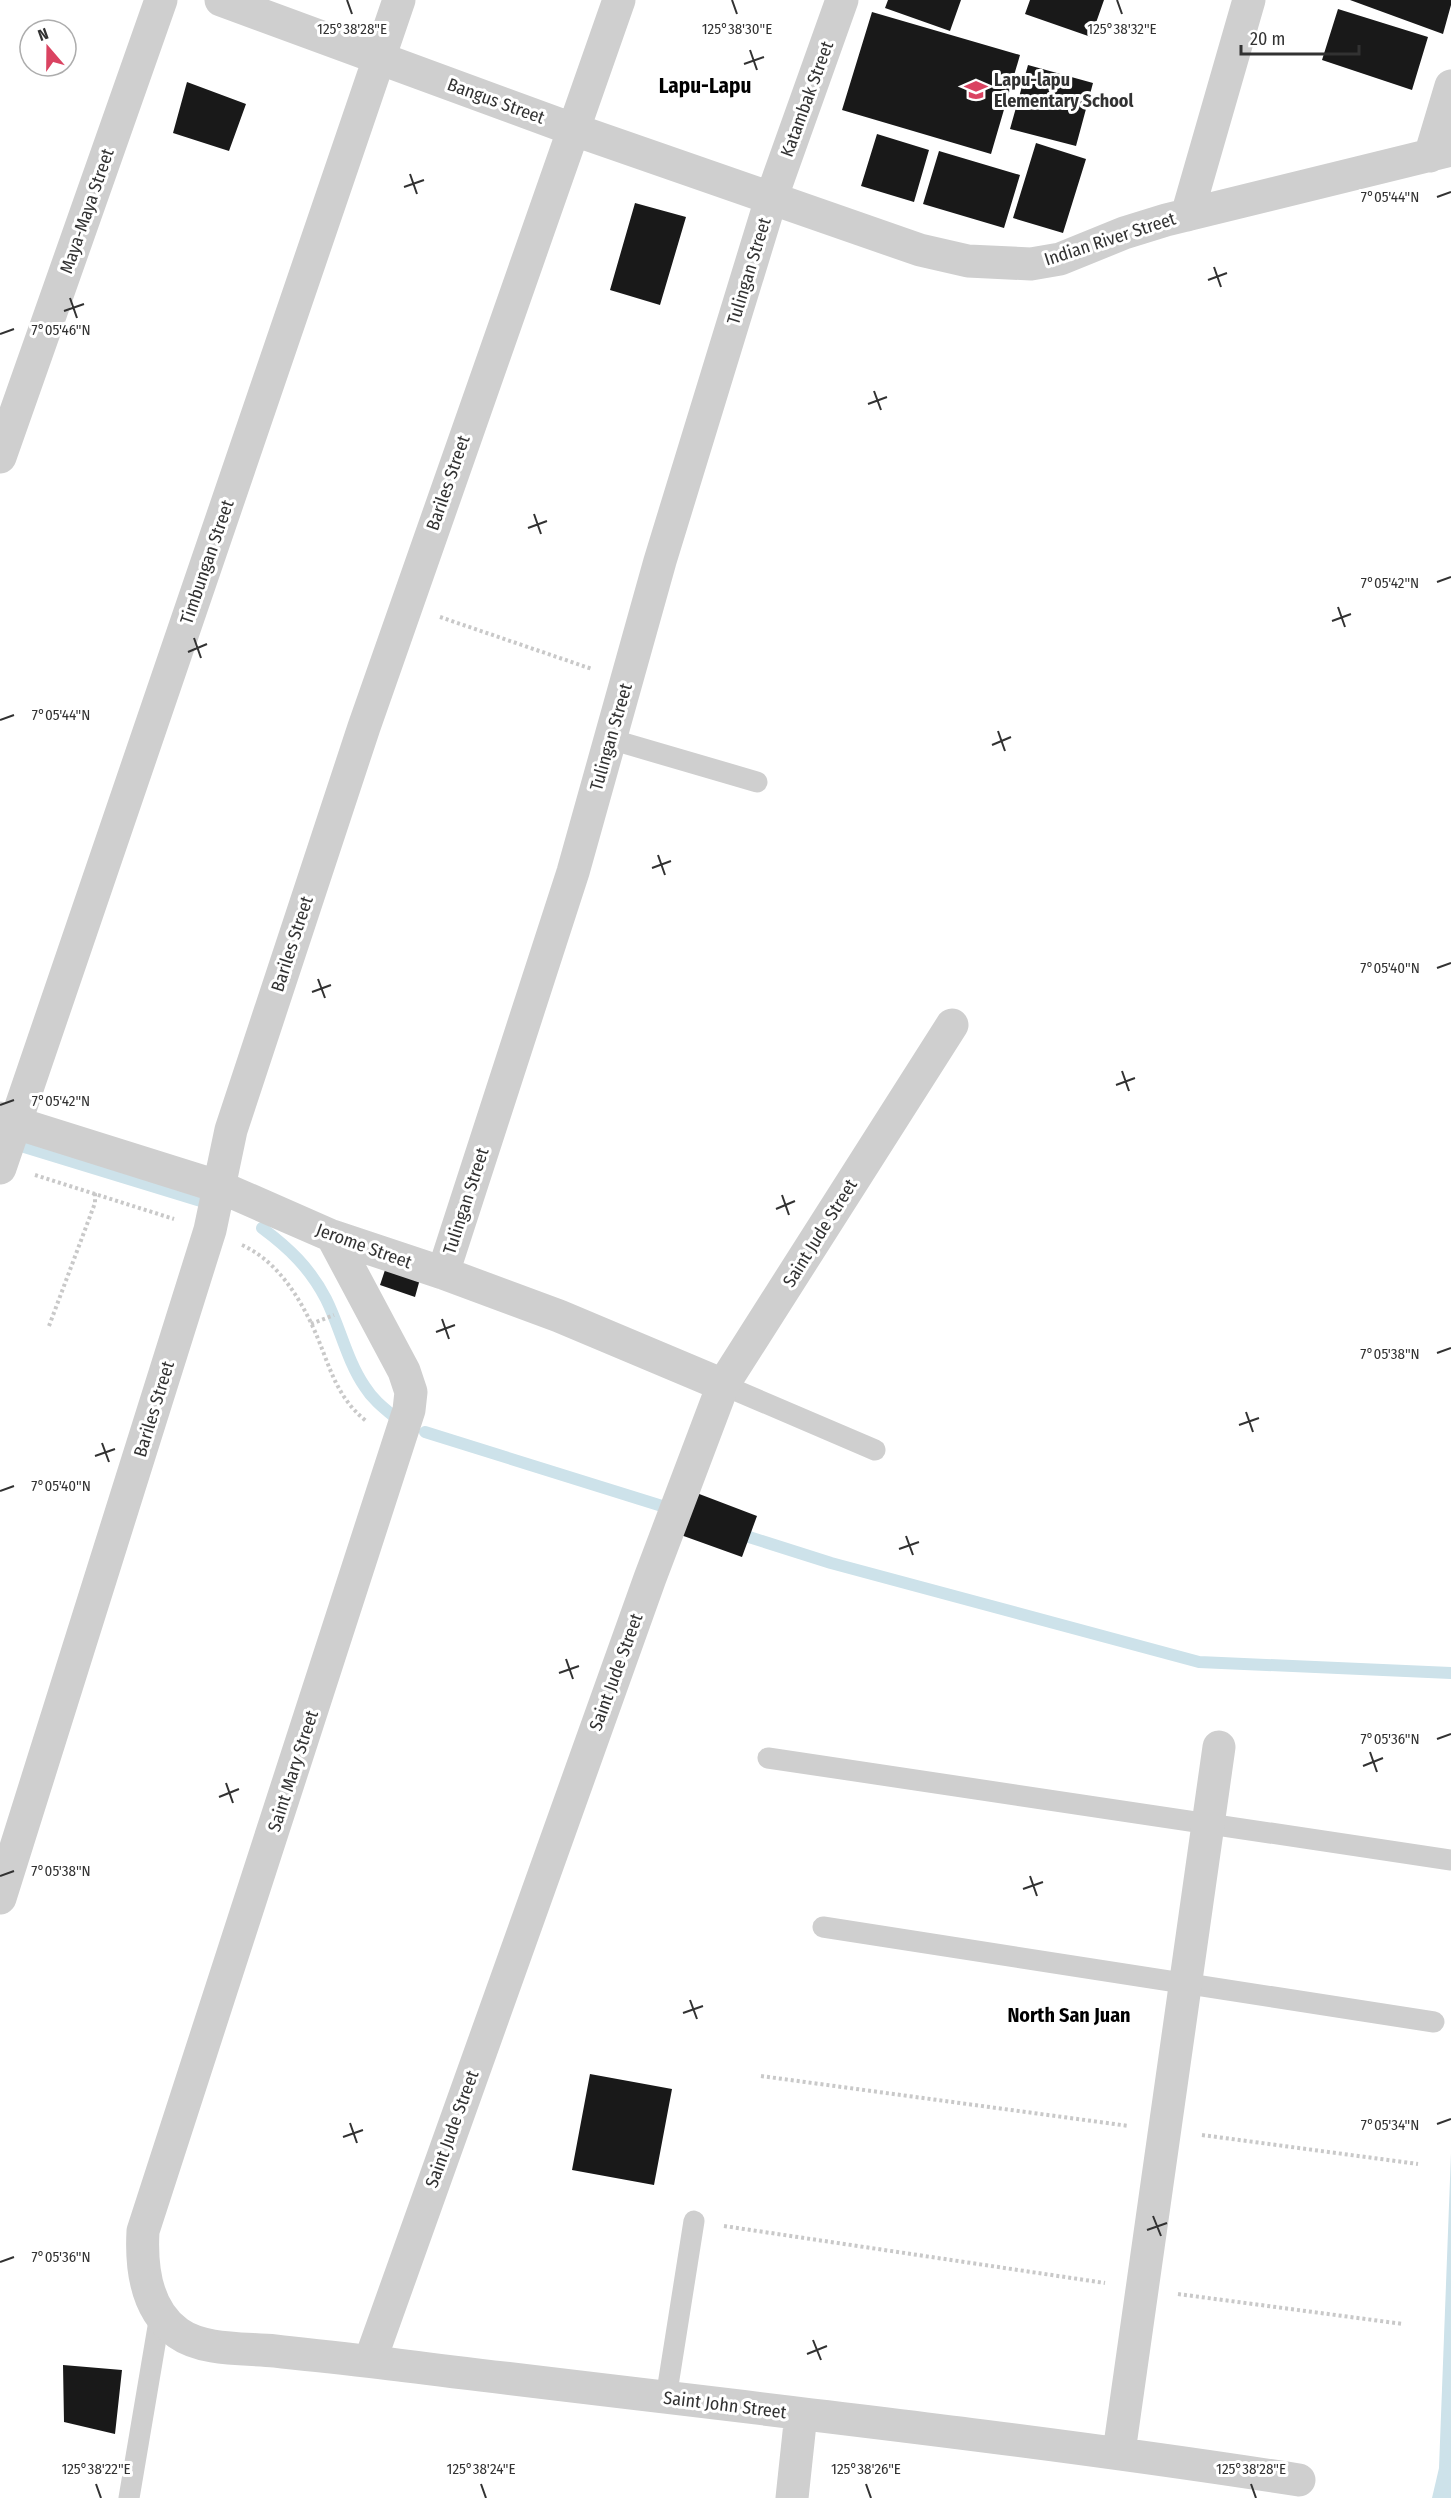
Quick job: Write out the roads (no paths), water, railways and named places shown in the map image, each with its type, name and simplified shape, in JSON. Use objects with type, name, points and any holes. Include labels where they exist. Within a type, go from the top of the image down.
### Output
[{"type":"street","name":"Maya-Maya Street","points":[[0,457],[162,0]]},
{"type":"street","name":"Bangus Street","points":[[221,0],[572,129],[771,199]]},
{"type":"street","name":"Timbungan Street","points":[[0,1168],[8,1121],[399,0]]},
{"type":"street","name":"Bariles Street","points":[[0,1898],[210,1230],[231,1130],[406,605],[619,0]]},
{"type":"street","name":"Katambak Street","points":[[771,199],[842,0]]},
{"type":"street","points":[[1187,215],[1249,0]]},
{"type":"street","points":[[1440,153],[1451,86]]},
{"type":"street","name":"Indian River Street","points":[[771,199],[920,250],[968,261],[1030,264],[1060,259],[1125,233],[1187,215],[1440,153]]},
{"type":"street","name":"Tulingan Street","points":[[443,1273],[573,872],[660,561],[771,199]]},
{"type":"street","name":"Saint Jude Street","points":[[370,2361],[650,1578],[723,1385],[952,1025]]},
{"type":"street","name":"Jerome Street","points":[[8,1121],[220,1187],[332,1236],[443,1273],[559,1316],[723,1385]]},
{"type":"street","name":"Saint Mary Street","points":[[160,2315],[146,2284],[142,2257],[143,2231],[409,1410],[411,1392],[404,1371],[332,1236]]},
{"type":"street","points":[[1119,2452],[1220,1747]]},
{"type":"street","name":"Saint John Street","points":[[160,2315],[179,2334],[205,2344],[370,2361],[1119,2452],[1299,2480]]},
{"type":"street","points":[[792,2498],[801,2415]]},
{"type":"lane","points":[[610,739],[757,782]]},
{"type":"lane","points":[[723,1385],[875,1450]]},
{"type":"lane","points":[[768,1758],[1451,1860]]},
{"type":"lane","points":[[824,1927],[1434,2022]]},
{"type":"lane","points":[[666,2398],[694,2221]]},
{"type":"lane","points":[[129,2498],[160,2315]]},
{"type":"water","points":[[1451,2153],[1451,2498],[1432,2498],[1439,2468]]},
{"type":"waterway","points":[[21,1146],[204,1202]]},
{"type":"waterway","points":[[262,1228],[290,1251],[306,1268],[326,1299],[348,1355],[365,1387],[397,1419]]},
{"type":"waterway","points":[[425,1432],[662,1506]]},
{"type":"waterway","points":[[749,1537],[831,1563],[1199,1662],[1451,1673]]},
{"type":"place","name":"Lapu-lapu Elementary School","points":[[976,90]]},
{"type":"district","name":"Lapu-Lapu","points":[[705,86]]},
{"type":"district","name":"North San Juan","points":[[1069,2015]]}]
